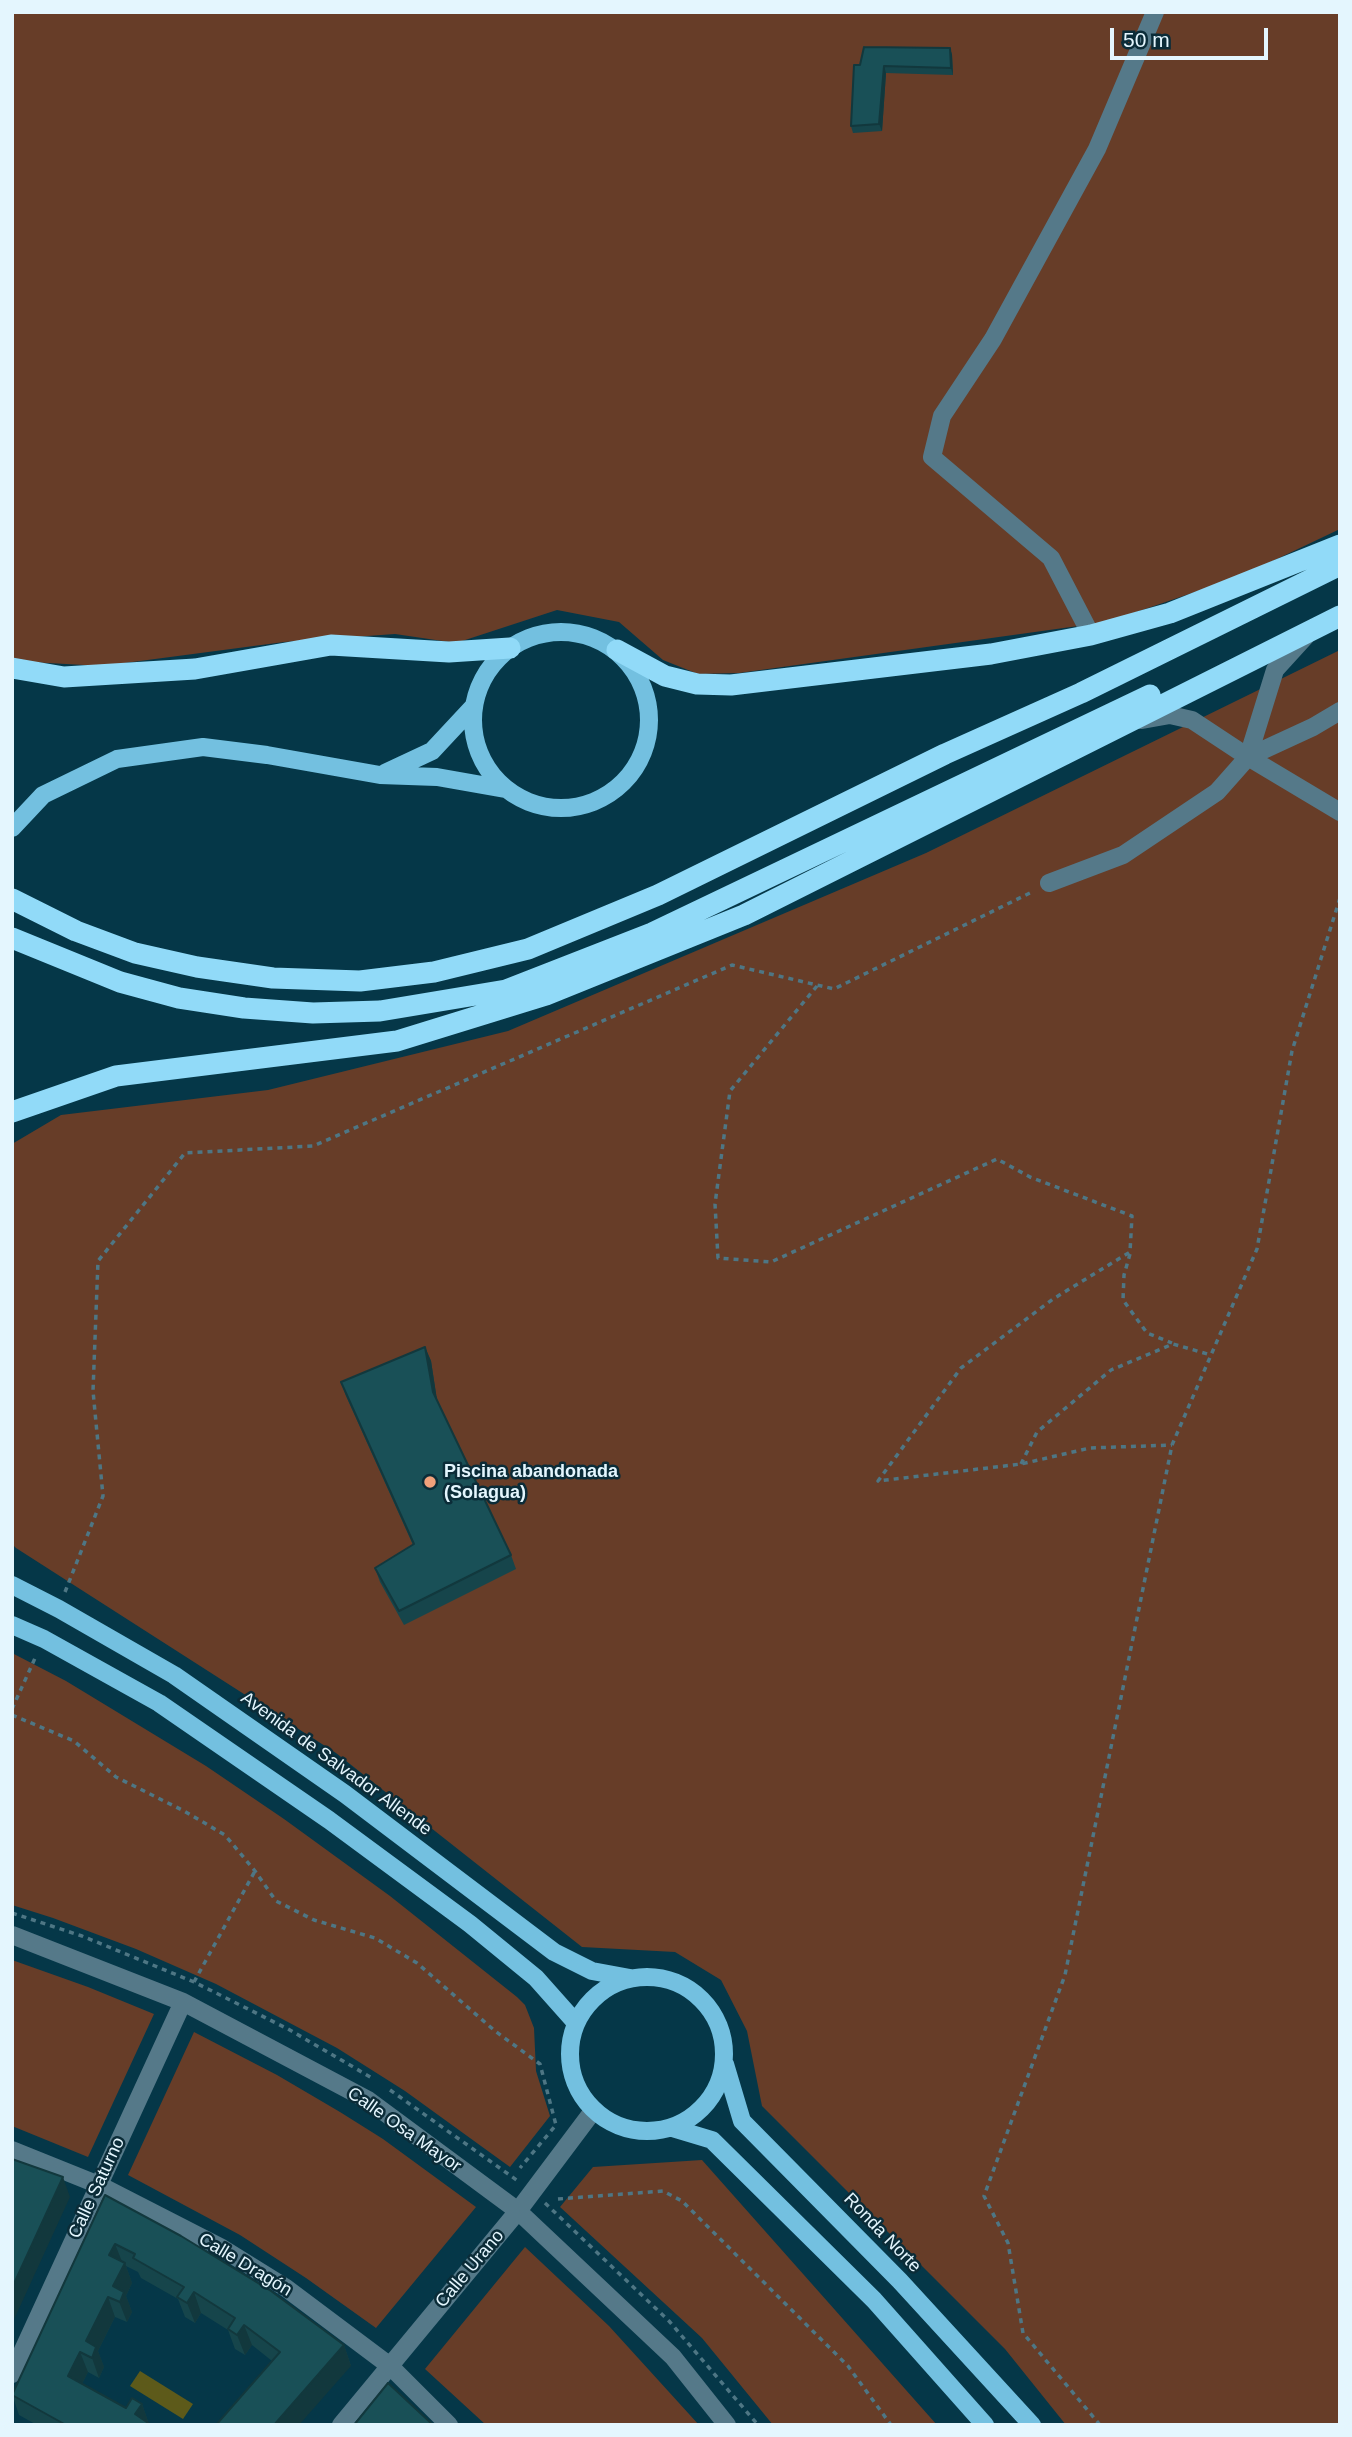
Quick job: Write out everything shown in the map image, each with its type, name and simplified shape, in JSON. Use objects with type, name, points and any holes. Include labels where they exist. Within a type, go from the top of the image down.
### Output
[{"type":"highway","points":[[617,650],[665,676],[697,684],[731,685],[991,654],[1091,635],[1170,613],[1340,545]]},
{"type":"highway","points":[[12,900],[76,932],[135,953],[197,967],[273,978],[360,981],[434,972],[528,949],[658,895],[945,754],[1081,693],[1340,565]]},
{"type":"highway","points":[[12,938],[120,982],[179,998],[244,1008],[313,1013],[380,1011],[506,990],[652,933],[1340,604]]},
{"type":"highway","points":[[12,1112],[117,1076],[397,1041],[547,995],[744,915],[1340,616]]},
{"type":"highway","points":[[12,668],[64,677],[195,669],[331,645],[449,652],[510,648]]},
{"type":"main road","points":[[564,631],[592,636],[617,650],[636,671],[647,696],[650,724],[644,751],[630,775],[610,794],[584,806],[556,808],[529,803],[505,789],[485,766],[474,737],[473,707],[480,684],[492,664],[510,648],[535,635],[564,631]]},
{"type":"main road","points":[[380,775],[432,751],[473,707]]},
{"type":"main road","points":[[12,828],[43,795],[117,759],[203,747],[380,775],[437,777],[505,789]]},
{"type":"main road","name":"Avenida de Salvador Allende","points":[[12,1585],[174,1675],[345,1794],[554,1952],[592,1971],[631,1978]]},
{"type":"main road","points":[[12,1625],[44,1639],[159,1703],[329,1820],[470,1924],[527,1970],[576,2023]]},
{"type":"main road","points":[[654,1977],[678,1983],[698,1996],[713,2014],[722,2036],[724,2060],[719,2082],[708,2102],[692,2117],[672,2128],[651,2132],[630,2130],[610,2123],[593,2111],[579,2092],[571,2070],[569,2046],[576,2023],[589,2003],[607,1987],[631,1978],[654,1977]]},
{"type":"main road","name":"Ronda Norte","points":[[724,2060],[742,2121],[900,2281],[1032,2425]]},
{"type":"main road","points":[[672,2128],[712,2140],[874,2300],[985,2425]]},
{"type":"street","points":[[1091,635],[1051,558],[932,457],[942,416],[993,339],[1097,149],[1155,12]]},
{"type":"street","points":[[1248,757],[1275,670],[1310,631]]},
{"type":"street","points":[[1049,883],[1123,855],[1217,792],[1248,757],[1313,727],[1340,711]]},
{"type":"street","points":[[1122,724],[1170,715],[1192,720],[1340,812]]},
{"type":"street","name":"Calle Osa Mayor","points":[[12,1936],[183,2002],[368,2101],[518,2211],[673,2357],[727,2425]]},
{"type":"street","name":"Calle Saturno","points":[[12,2374],[183,2002]]},
{"type":"street","name":"Calle Urano","points":[[341,2425],[518,2211],[593,2111]]},
{"type":"street","name":"Calle Dragón","points":[[12,2150],[99,2185],[220,2247],[264,2274],[390,2366],[449,2425]]},
{"type":"path","points":[[59,1609],[103,1496],[93,1391],[98,1261],[185,1153],[313,1146],[732,965],[834,989],[1049,883]]},
{"type":"path","points":[[1100,2425],[1023,2333],[1008,2243],[984,2196],[1065,1975],[1172,1445],[1257,1250],[1292,1051],[1340,898]]},
{"type":"path","points":[[817,985],[730,1091],[715,1204],[718,1258],[771,1262],[997,1159],[1030,1177],[1132,1216],[1123,1300],[1147,1334],[1211,1355]]},
{"type":"path","points":[[1130,1252],[1052,1299],[961,1368],[878,1481],[1021,1464],[1090,1448],[1172,1445]]},
{"type":"path","points":[[1021,1464],[1037,1432],[1111,1370],[1173,1344]]},
{"type":"path","points":[[12,1709],[44,1639]]},
{"type":"path","points":[[12,1715],[74,1741],[116,1777],[225,1835],[256,1871],[276,1901],[314,1920],[375,1938],[417,1964],[495,2031],[540,2064],[556,2125],[520,2168]]},
{"type":"path","points":[[194,1982],[256,1871]]},
{"type":"path","points":[[558,2199],[663,2191],[682,2201],[848,2366],[891,2425]]},
{"type":"shaded area","points":[[12,12],[1340,12],[1340,529],[1239,577],[1107,622],[739,673],[698,674],[663,660],[619,622],[557,610],[456,643],[395,634],[284,642],[102,666],[12,661]]},
{"type":"shaded area","points":[[1340,650],[1340,2425],[1066,2425],[1005,2349],[762,2106],[747,2031],[721,1980],[675,1952],[582,1947],[336,1753],[12,1544],[12,1144],[61,1115],[268,1090],[508,1031],[926,853]]},
{"type":"shaded area","points":[[12,1653],[66,1681],[206,1766],[284,1819],[390,1896],[525,2005],[534,2028],[536,2071],[550,2116],[510,2167],[405,2091],[337,2048],[216,1984],[136,1949],[12,1905]]},
{"type":"shaded area","points":[[12,1960],[154,2014],[88,2157],[12,2126]]},
{"type":"shaded area","points":[[194,2032],[277,2075],[340,2112],[383,2139],[476,2207],[376,2328],[240,2235],[128,2175]]},
{"type":"shaded area","points":[[702,2160],[937,2425],[773,2425],[702,2338],[560,2207],[593,2167]]},
{"type":"shaded area","points":[[525,2247],[609,2326],[699,2425],[486,2425],[425,2369]]},
{"type":"shaded area","points":[[140,2371],[193,2404],[183,2419],[130,2386]]},
{"type":"building","points":[[864,47],[950,48],[951,68],[884,66],[879,124],[851,126],[854,65],[860,65]]},
{"type":"building","name":"Piscina abandonada (Solagua)","points":[[425,1347],[433,1392],[511,1555],[399,1611],[375,1568],[414,1544],[341,1382]]},
{"type":"building","points":[[12,2159],[63,2177],[12,2288]]},
{"type":"building","points":[[105,2195],[181,2236],[271,2291],[344,2345],[274,2425],[216,2425],[280,2352],[244,2325],[237,2335],[228,2329],[235,2318],[194,2292],[187,2303],[177,2297],[184,2287],[133,2258],[135,2254],[115,2244],[109,2255],[125,2263],[113,2286],[124,2292],[120,2302],[108,2297],[86,2341],[96,2347],[92,2358],[80,2352],[68,2376],[126,2408],[132,2398],[142,2404],[135,2414],[151,2425],[66,2425],[12,2395]]},
{"type":"building","points":[[388,2383],[433,2425],[354,2425]]},
{"type":"place","name":"Piscina abandonada (Solagua)","points":[[430,1482]]}]
